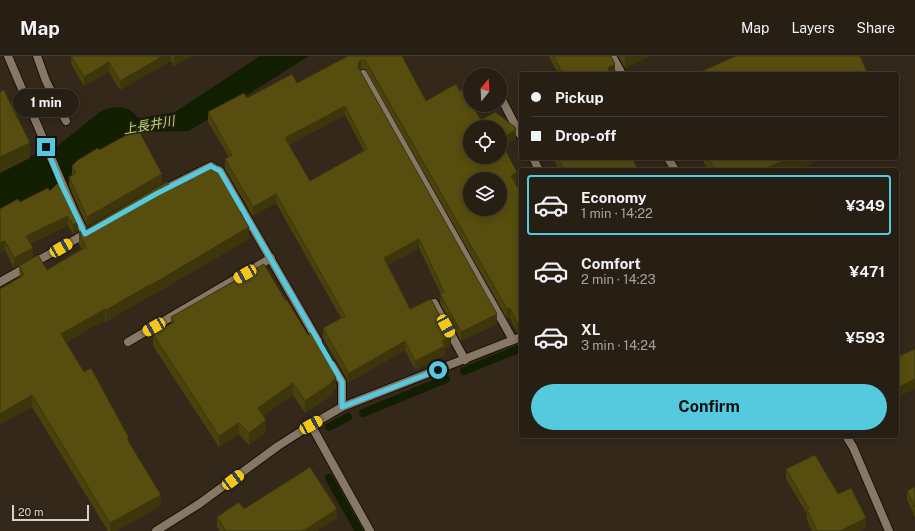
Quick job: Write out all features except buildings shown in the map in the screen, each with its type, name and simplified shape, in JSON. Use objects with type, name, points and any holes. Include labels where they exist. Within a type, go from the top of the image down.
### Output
[{"type":"street","points":[[8,56],[62,186],[85,234]]},
{"type":"street","points":[[37,56],[46,81],[66,121]]},
{"type":"street","points":[[612,56],[621,72]]},
{"type":"street","points":[[156,531],[199,504],[278,446],[342,407],[517,339],[363,74]]},
{"type":"street","points":[[507,109],[519,132]]},
{"type":"street","points":[[156,194],[211,166],[220,171],[342,382],[342,407]]},
{"type":"street","points":[[0,282],[98,226]]},
{"type":"street","points":[[128,342],[271,258]]},
{"type":"street","points":[[434,303],[465,360]]},
{"type":"street","points":[[311,425],[370,531]]},
{"type":"street","points":[[847,438],[853,447],[889,531]]},
{"type":"water","points":[[260,56],[309,56],[189,131],[141,132],[94,151],[72,176],[59,156],[105,124],[175,112]]},
{"type":"waterway","name":"上長井川","points":[[0,195],[19,185],[68,167],[113,131],[118,130]]},
{"type":"waterway","points":[[464,371],[519,349]]},
{"type":"waterway","points":[[363,413],[446,379]]},
{"type":"waterway","points":[[329,427],[348,417]]},
{"type":"waterway","points":[[329,478],[359,531]]},
{"type":"route","points":[[46,147],[62,186],[85,234],[156,194],[211,166],[220,171],[342,382],[342,407],[438,370]]}]
